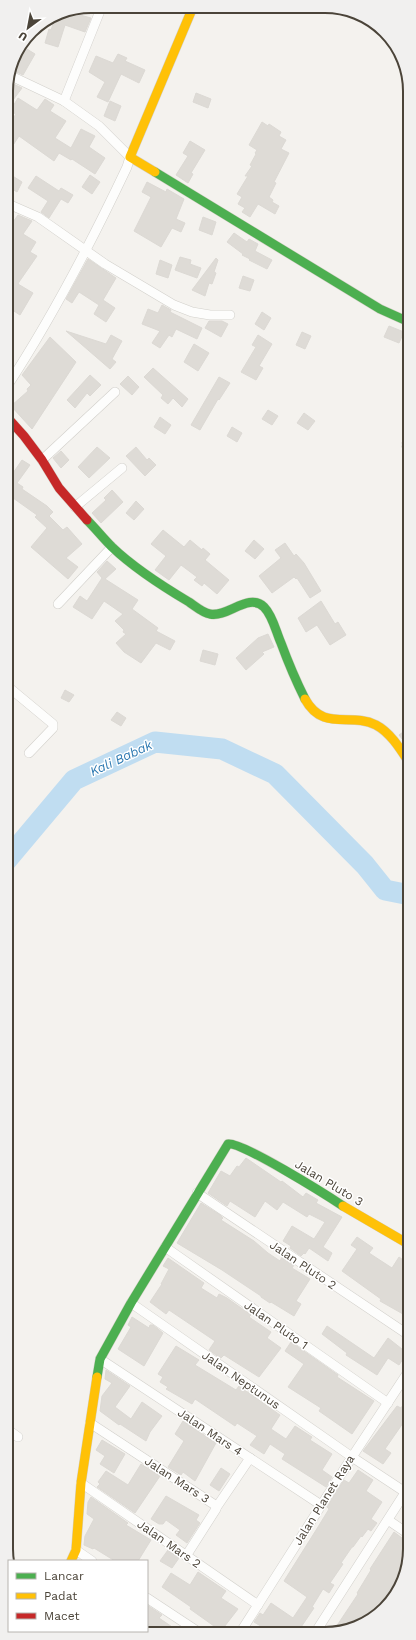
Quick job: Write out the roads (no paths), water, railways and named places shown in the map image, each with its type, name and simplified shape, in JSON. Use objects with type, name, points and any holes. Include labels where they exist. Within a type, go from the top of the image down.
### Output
[{"type":"street","points":[[64,101],[99,13]]},
{"type":"street","points":[[13,378],[32,350],[87,249],[125,172],[161,81],[190,13]]},
{"type":"street","points":[[15,78],[64,101],[99,126],[130,157],[380,309],[403,319]]},
{"type":"street","points":[[13,206],[38,218],[145,288],[174,305],[192,312],[210,315],[230,314]]},
{"type":"street","points":[[42,460],[115,392]]},
{"type":"street","points":[[13,424],[42,460],[59,488],[74,507],[112,547],[132,564],[177,595],[209,614],[215,615],[223,613],[255,601],[261,603],[266,607],[270,615],[296,679],[308,704],[315,712],[323,717],[367,722],[377,726],[386,732],[403,755]]},
{"type":"street","points":[[74,507],[122,468]]},
{"type":"street","points":[[58,604],[112,547]]},
{"type":"street","points":[[13,691],[53,724],[53,728],[29,754]]},
{"type":"street","name":"Jalan Pluto 3","points":[[197,1193],[228,1144],[231,1143],[261,1157],[403,1241]]},
{"type":"street","points":[[71,1560],[76,1550],[80,1483],[100,1359],[131,1303],[197,1193]]},
{"type":"street","name":"Jalan Pluto 2","points":[[197,1193],[403,1331]]},
{"type":"street","name":"Jalan Pluto 1","points":[[165,1247],[388,1402]]},
{"type":"street","name":"Jalan Neptunus","points":[[131,1303],[352,1457],[403,1485]]},
{"type":"street","name":"Jalan Mars 4","points":[[100,1359],[321,1505]]},
{"type":"street","name":"Jalan Planet Raya","points":[[244,1627],[403,1380]]},
{"type":"street","name":"Jalan Mars 3","points":[[90,1423],[215,1505],[216,1508],[186,1556]]},
{"type":"street","points":[[13,1433],[18,1437]]},
{"type":"street","points":[[216,1508],[250,1458]]},
{"type":"street","name":"Jalan Mars 2","points":[[80,1483],[258,1605]]},
{"type":"street","points":[[319,1627],[403,1496]]},
{"type":"street","points":[[388,1520],[403,1530]]},
{"type":"street","points":[[76,1550],[91,1560]]},
{"type":"street","points":[[148,1599],[191,1627]]},
{"type":"waterway","name":"Kali Babak","points":[[13,853],[74,780],[155,742],[222,749],[275,774],[365,865],[385,890],[403,894]]}]
